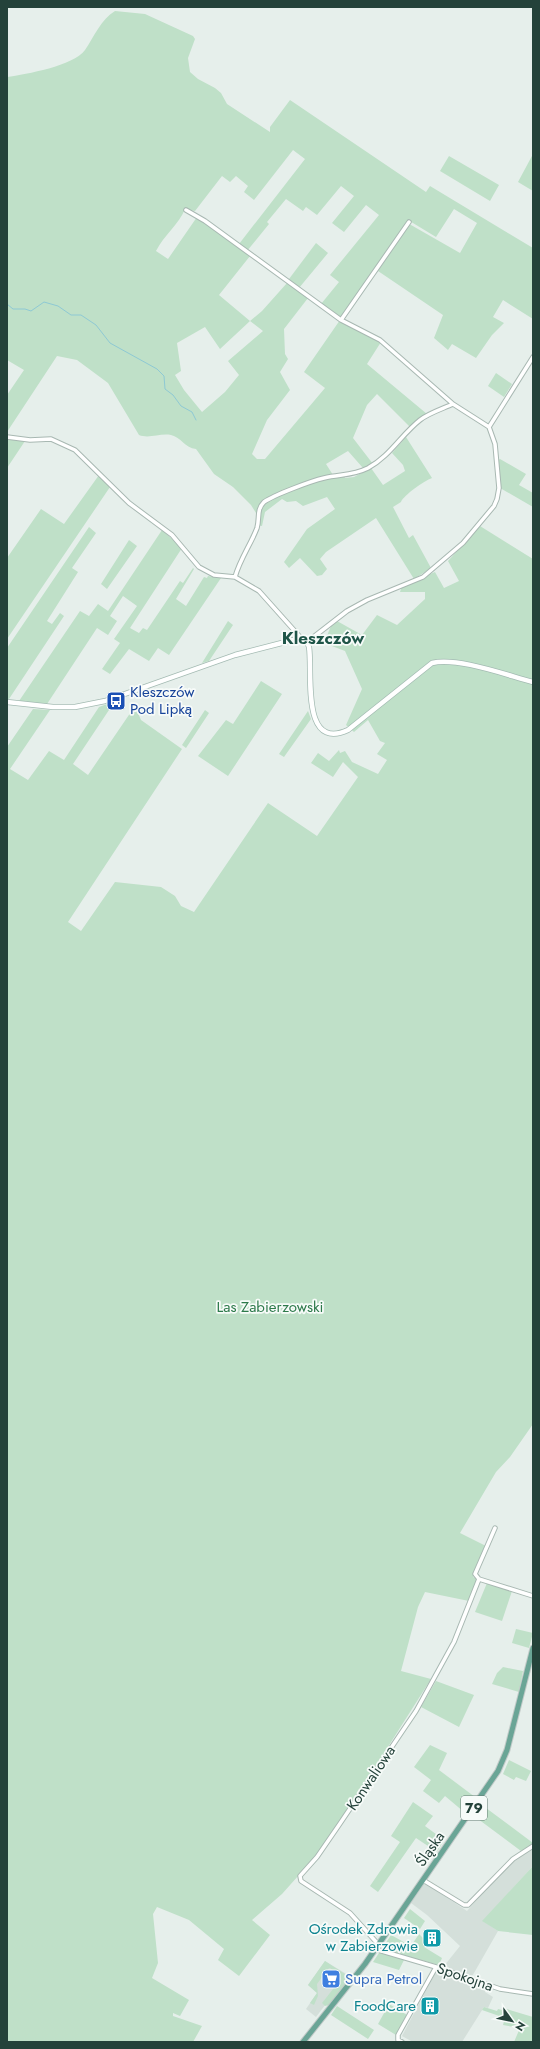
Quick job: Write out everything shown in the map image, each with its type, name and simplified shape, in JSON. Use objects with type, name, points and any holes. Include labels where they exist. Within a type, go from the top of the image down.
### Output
[{"type":"main road","name":"Śląska","points":[[303,2042],[338,1999],[423,1880],[498,1771],[509,1743],[533,1648]]},
{"type":"street","points":[[186,210],[205,221],[341,320],[380,340],[453,404],[488,427],[495,444],[498,495],[494,506],[467,538],[447,558],[423,577],[387,591],[347,611],[307,642]]},
{"type":"street","points":[[341,320],[409,222]]},
{"type":"street","points":[[488,427],[533,357]]},
{"type":"street","points":[[235,577],[240,561],[256,530],[258,508],[264,502],[312,482],[333,477],[347,476],[368,468],[388,454],[419,421],[433,412],[453,404]]},
{"type":"street","points":[[7,437],[30,440],[51,439],[75,450],[129,503],[172,535],[203,570],[214,575],[235,577],[259,591],[301,638],[307,642],[310,650],[311,694],[314,718],[320,728],[327,733],[338,735],[348,730],[432,663],[442,661],[456,662],[533,682]]},
{"type":"street","points":[[7,702],[53,707],[75,707],[105,701],[235,655],[301,638]]},
{"type":"street","name":"Konwaliowa","points":[[376,1946],[350,1913],[301,1881],[300,1876],[317,1856],[339,1825],[416,1711],[454,1642],[479,1579],[475,1574],[495,1528]]},
{"type":"street","points":[[479,1579],[533,1596]]},
{"type":"street","points":[[423,1880],[464,1905],[468,1905],[508,1864],[533,1846]]},
{"type":"street","name":"Spokojna","points":[[376,1946],[500,1990],[533,1994]]},
{"type":"street","points":[[402,2042],[398,2040],[398,2035],[436,1967]]},
{"type":"shaded area","points":[[533,1848],[533,1866],[483,1921],[498,1931],[470,1980],[487,1987],[485,1992],[493,1997],[488,2008],[484,2007],[462,2042],[413,2042],[402,2036],[440,1964],[444,1966],[460,1946],[427,1915],[411,1903],[425,1883],[467,1911],[503,1870],[525,1852]]},
{"type":"shaded area","points":[[325,1961],[348,1975],[316,2017],[306,2009],[317,1993],[308,1985]]},
{"type":"green space","points":[[115,11],[145,14],[193,36],[195,39],[188,58],[190,72],[198,79],[221,93],[227,104],[270,132],[270,127],[290,100],[426,192],[430,186],[533,248],[533,319],[503,300],[493,317],[504,323],[492,335],[476,358],[452,344],[448,350],[434,338],[443,315],[378,271],[409,225],[460,253],[477,223],[454,209],[436,237],[408,220],[341,317],[321,304],[339,282],[330,275],[379,215],[366,205],[344,232],[332,223],[354,196],[341,186],[317,215],[306,207],[303,211],[286,199],[267,222],[269,224],[247,251],[239,244],[305,159],[293,150],[254,200],[244,192],[248,186],[236,176],[230,182],[222,176],[195,211],[185,209],[179,220],[156,251],[168,259],[197,217],[250,256],[219,295],[250,321],[262,311],[287,283],[308,298],[284,329],[285,354],[288,359],[280,372],[290,390],[267,420],[252,454],[257,459],[265,459],[325,388],[304,372],[340,320],[381,342],[367,364],[427,414],[410,427],[377,394],[367,405],[353,438],[373,464],[363,468],[348,451],[326,464],[333,475],[344,475],[345,478],[354,477],[371,468],[383,485],[405,471],[403,465],[392,453],[406,437],[432,478],[415,488],[401,502],[393,507],[409,538],[413,535],[431,568],[414,579],[376,518],[326,552],[320,559],[327,569],[322,575],[317,576],[300,558],[289,568],[284,562],[307,529],[335,509],[327,497],[303,506],[296,501],[287,502],[282,499],[265,512],[262,526],[256,525],[256,513],[251,505],[233,487],[214,474],[196,449],[189,447],[178,438],[171,435],[139,435],[108,383],[77,360],[57,356],[7,432],[7,395],[24,370],[7,360],[7,77],[26,74],[71,61],[85,50],[102,23]],"holes":[[[250,321],[263,331],[228,361],[239,375],[225,392],[202,412],[184,390],[175,375],[181,371],[177,343],[205,327],[220,349]]]},
{"type":"green space","points":[[533,154],[533,191],[518,182]]},
{"type":"green space","points":[[449,156],[499,185],[490,201],[440,171]]},
{"type":"green space","points":[[316,243],[328,253],[299,288],[289,279]]},
{"type":"green space","points":[[496,373],[512,384],[504,397],[488,386]]},
{"type":"green space","points":[[7,438],[25,441],[7,468]]},
{"type":"green space","points":[[500,459],[526,474],[519,485],[533,493],[533,507],[500,488],[497,461]]},
{"type":"green space","points":[[99,475],[110,487],[7,639],[7,558],[41,509],[64,524]]},
{"type":"green space","name":"Las Zabierzowski","points":[[480,526],[533,559],[533,1424],[510,1457],[496,1472],[460,1533],[486,1546],[473,1577],[479,1580],[469,1601],[425,1592],[418,1607],[401,1671],[431,1679],[334,1832],[315,1857],[282,1894],[252,1920],[270,1935],[239,1976],[218,1960],[224,1949],[189,1920],[157,1907],[153,1914],[158,1963],[152,1978],[189,2000],[180,2016],[173,2013],[173,2016],[202,2026],[193,2042],[7,2042],[7,747],[33,709],[50,710],[10,769],[28,780],[49,751],[64,760],[99,707],[115,701],[73,764],[88,775],[135,706],[141,720],[182,749],[68,922],[81,931],[115,882],[161,887],[175,896],[181,906],[194,912],[268,803],[317,836],[358,777],[343,762],[333,777],[311,763],[318,753],[329,761],[339,750],[340,753],[345,751],[352,762],[378,774],[387,760],[377,754],[385,743],[380,741],[368,720],[354,732],[346,725],[362,689],[345,651],[324,643],[331,626],[337,621],[362,635],[377,615],[397,625],[425,599],[425,592],[400,592],[402,586],[435,572],[444,588],[459,581],[448,561]]},
{"type":"green space","points":[[89,527],[96,533],[72,568],[78,572],[47,621],[52,624],[60,613],[64,616],[9,699],[7,699],[7,648]]},
{"type":"green space","points":[[162,530],[182,548],[130,628],[139,633],[143,628],[147,630],[180,581],[183,583],[193,568],[194,569],[176,599],[186,606],[204,577],[207,578],[208,576],[221,578],[169,655],[158,648],[149,661],[129,649],[110,674],[102,669],[120,643],[114,639],[137,606],[123,596],[110,616],[117,621],[108,635],[97,628],[47,704],[19,701],[80,611],[89,616],[98,604],[108,611]]},
{"type":"green space","points":[[129,540],[137,546],[107,589],[101,584]]},
{"type":"green space","points":[[228,621],[233,625],[209,661],[202,663]]},
{"type":"green space","points":[[261,681],[282,694],[228,776],[198,756],[226,720],[233,724]]},
{"type":"green space","points":[[205,710],[209,713],[186,748],[182,745]]},
{"type":"green space","points":[[308,711],[311,719],[284,757],[279,754]]},
{"type":"green space","points":[[487,1583],[512,1591],[502,1621],[475,1612]]},
{"type":"green space","points":[[516,1629],[533,1633],[529,1648],[512,1643]]},
{"type":"green space","points":[[503,1667],[523,1671],[519,1692],[492,1684],[497,1673]]},
{"type":"green space","points":[[436,1681],[474,1695],[459,1727],[421,1707]]},
{"type":"green space","points":[[430,1745],[447,1753],[439,1770],[475,1797],[464,1812],[445,1796],[439,1803],[423,1791],[431,1780],[414,1767]]},
{"type":"green space","points":[[509,1760],[531,1771],[526,1781],[516,1777],[514,1780],[503,1774]]},
{"type":"green space","points":[[413,1802],[433,1816],[425,1826],[444,1840],[437,1852],[416,1838],[378,1892],[370,1886],[400,1842],[391,1836]]},
{"type":"green space","points":[[482,1805],[533,1844],[521,1851],[474,1816]]},
{"type":"green space","points":[[533,1866],[533,1935],[498,1931],[482,1921]]},
{"type":"green space","points":[[410,1909],[425,1921],[420,1929],[404,1918]]},
{"type":"green space","points":[[419,1934],[427,1942],[424,1947],[442,1958],[439,1965],[406,1956],[399,1970],[373,1962],[391,1935],[411,1946]]},
{"type":"green space","points":[[325,1961],[351,1978],[329,2005],[325,2006],[322,2003],[341,1979],[339,1975],[330,1968],[328,1969],[317,1984],[318,1996],[314,2005],[310,2003],[317,1993],[308,1985]]},
{"type":"green space","points":[[389,2004],[407,2015],[396,2035],[378,2024]]},
{"type":"green space","points":[[337,2006],[374,2030],[368,2039],[331,2015]]},
{"type":"green space","points":[[484,2007],[497,2011],[498,2009],[502,2010],[503,2008],[533,2017],[533,2042],[514,2042],[520,2028],[503,2025],[505,2018],[482,2010]]},
{"type":"waterway","points":[[7,304],[13,309],[25,309],[31,311],[44,302],[58,306],[71,315],[81,315],[96,325],[110,343],[157,369],[164,376],[165,389],[173,395],[181,406],[192,412],[196,420]]},
{"type":"place","name":"Kleszczów Pod Lipką","points":[[116,701]]},
{"type":"place","name":"Ośrodek Zdrowia w Zabierzowie","points":[[432,1938]]},
{"type":"place","name":"Supra Petrol","points":[[331,1979]]},
{"type":"place","name":"FoodCare","points":[[430,2006]]},
{"type":"district","name":"Kleszczów","points":[[323,638]]}]
